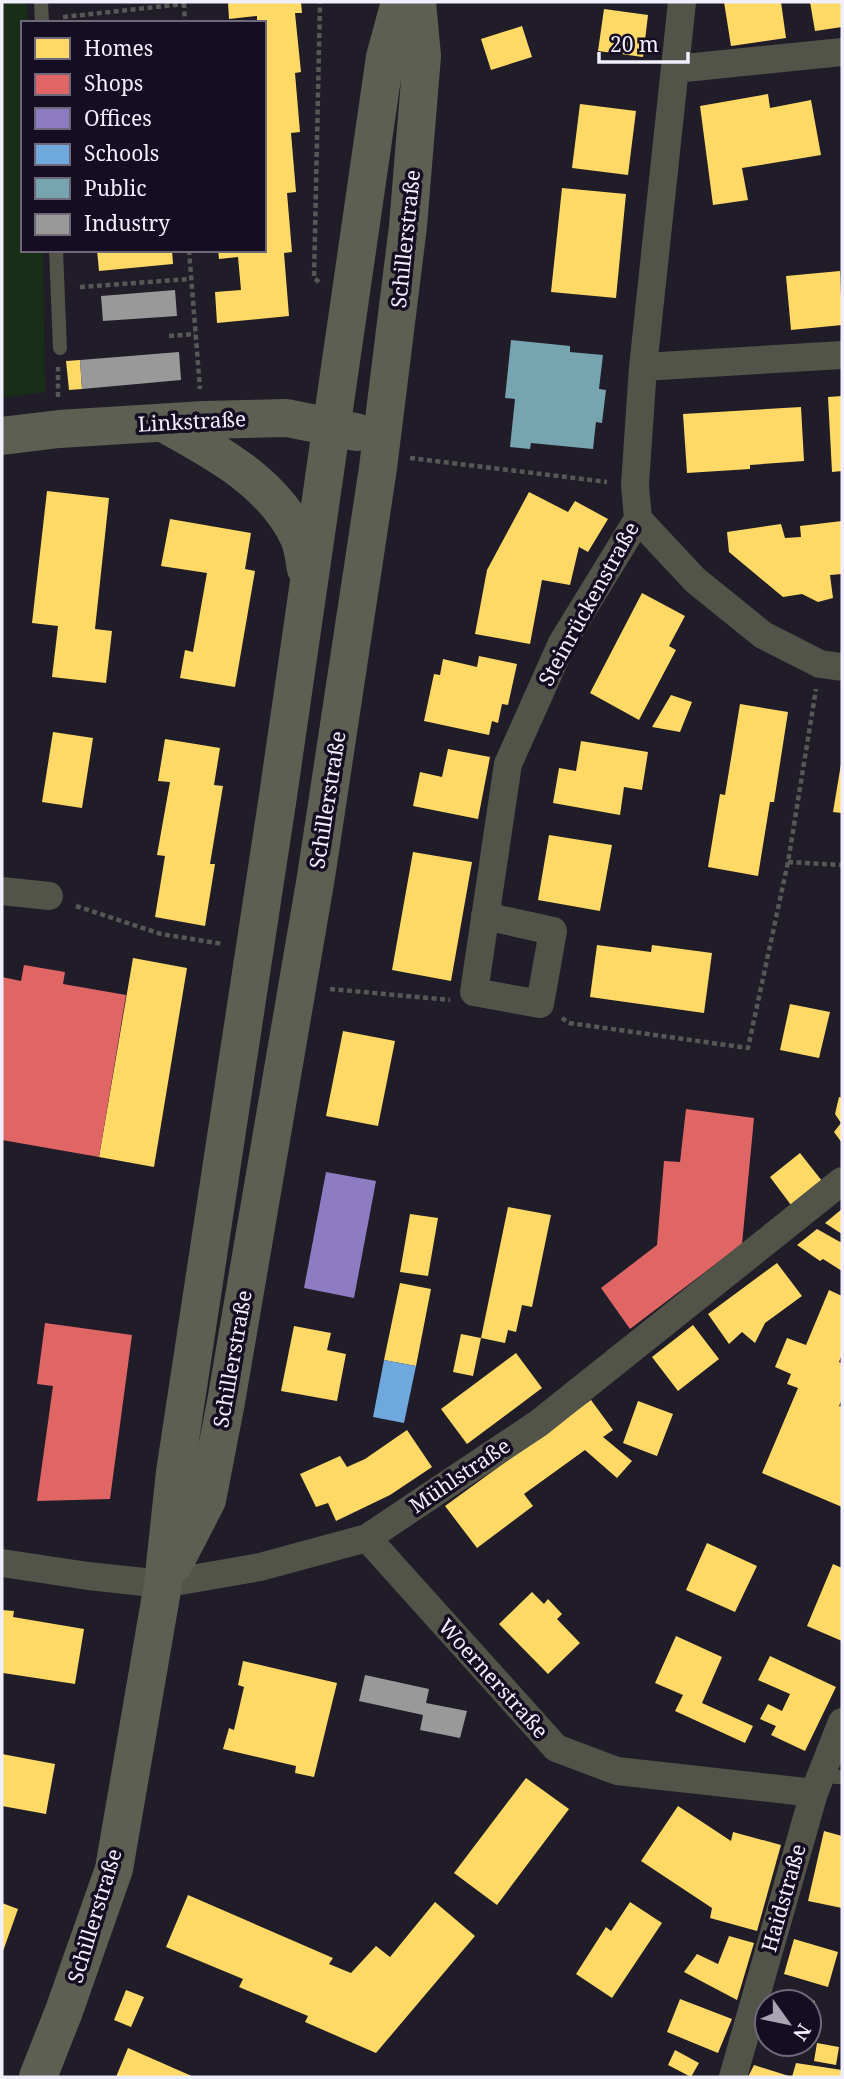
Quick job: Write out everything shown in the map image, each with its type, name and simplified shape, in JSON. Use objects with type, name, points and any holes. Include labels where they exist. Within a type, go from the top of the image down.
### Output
[{"type":"main road","name":"Schillerstraße","points":[[38,2077],[114,1869],[163,1584],[175,1472],[309,584],[385,57],[400,2]]},
{"type":"main road","name":"Schillerstraße","points":[[163,1584],[207,1500],[298,988],[340,727],[395,447],[422,56],[417,2]]},
{"type":"main road","name":"Linkstraße","points":[[2,436],[59,429],[287,418],[395,447]]},
{"type":"main road","points":[[165,424],[228,461],[252,479],[284,511],[300,540],[309,584]]},
{"type":"street","name":"Steinrückenstraße","points":[[474,992],[508,764],[562,643],[638,519],[635,485],[643,367],[682,2]]},
{"type":"street","points":[[675,69],[842,52]]},
{"type":"street","points":[[643,367],[842,355]]},
{"type":"street","points":[[638,519],[695,580],[763,635],[831,666]]},
{"type":"street","points":[[2,891],[49,896]]},
{"type":"street","points":[[474,992],[540,1004],[553,931],[485,916]]},
{"type":"street","name":"Mühlstraße","points":[[2,1563],[163,1584],[260,1567],[367,1538],[539,1423],[842,1181]]},
{"type":"street","name":"Woernerstraße","points":[[367,1538],[556,1748],[617,1771],[814,1793]]},
{"type":"street","name":"Haidstraße","points":[[733,2077],[814,1793],[833,1772],[842,1722]]},
{"type":"lane","points":[[41,2],[42,21]]},
{"type":"lane","points":[[56,252],[60,348]]},
{"type":"path","points":[[320,2],[314,278],[348,305]]},
{"type":"path","points":[[42,21],[184,3],[185,21]]},
{"type":"path","points":[[190,252],[200,387]]},
{"type":"path","points":[[58,289],[190,279]]},
{"type":"path","points":[[169,336],[195,334]]},
{"type":"path","points":[[57,379],[58,403]]},
{"type":"path","points":[[395,447],[635,485]]},
{"type":"path","points":[[540,1004],[569,1023],[748,1048],[831,666]]},
{"type":"path","points":[[788,862],[842,866]]},
{"type":"path","points":[[49,896],[161,934],[199,940]]},
{"type":"path","points":[[298,988],[446,1001],[474,992]]},
{"type":"green space","points":[[2,2],[26,2],[28,21],[21,21],[21,252],[43,252],[45,392],[2,398]]},
{"type":"building: Homes","points":[[228,2],[301,2],[302,13],[295,13],[301,72],[295,73],[300,132],[291,133],[296,192],[287,193],[292,252],[284,253],[289,316],[217,323],[215,292],[241,290],[238,257],[219,259],[218,252],[266,252],[266,21],[257,21],[257,16],[229,19]]},
{"type":"building: Homes","points":[[724,2],[781,2],[786,38],[731,46]]},
{"type":"building: Homes","points":[[810,2],[842,2],[842,27],[815,31]]},
{"type":"building: Homes","points":[[604,9],[648,15],[643,57],[598,51]]},
{"type":"building: Homes","points":[[522,26],[532,57],[491,70],[481,39]]},
{"type":"building: Homes","points":[[768,94],[770,108],[811,100],[821,155],[742,168],[748,200],[713,205],[700,106]]},
{"type":"building: Homes","points":[[580,104],[636,111],[628,175],[572,168]]},
{"type":"building: Homes","points":[[562,188],[626,194],[616,298],[551,292]]},
{"type":"building: Homes","points":[[97,252],[172,252],[173,264],[99,271]]},
{"type":"building: Homes","points":[[840,271],[842,325],[791,330],[786,276]]},
{"type":"building: Homes","points":[[80,360],[82,389],[69,390],[66,361]]},
{"type":"building: Homes","points":[[842,396],[842,471],[832,472],[828,397]]},
{"type":"building: Homes","points":[[801,407],[804,461],[750,465],[750,469],[687,473],[683,414]]},
{"type":"building: Homes","points":[[47,491],[109,498],[95,629],[112,631],[106,683],[52,677],[58,626],[32,623]]},
{"type":"building: Homes","points":[[529,492],[568,512],[575,501],[608,519],[588,552],[579,547],[570,585],[542,580],[530,644],[475,634],[487,570]]},
{"type":"building: Homes","points":[[170,519],[251,533],[245,569],[255,571],[235,687],[180,678],[185,650],[193,652],[207,573],[161,566]]},
{"type":"building: Homes","points":[[842,521],[842,574],[830,575],[833,598],[818,602],[802,594],[783,597],[729,552],[727,532],[781,524],[785,538],[801,537],[800,526]]},
{"type":"building: Homes","points":[[642,593],[685,616],[669,646],[676,650],[639,720],[590,693]]},
{"type":"building: Homes","points":[[479,656],[517,664],[508,705],[502,704],[498,723],[492,721],[489,735],[424,721],[434,674],[440,675],[443,659],[477,667]]},
{"type":"building: Homes","points":[[671,695],[692,702],[680,732],[652,727]]},
{"type":"building: Homes","points":[[740,704],[788,712],[774,802],[770,802],[758,876],[708,867],[720,794],[725,795]]},
{"type":"building: Homes","points":[[53,732],[93,738],[82,808],[42,802]]},
{"type":"building: Homes","points":[[165,739],[220,748],[214,785],[223,786],[210,864],[215,864],[205,926],[155,917],[165,856],[157,855],[170,782],[158,781]]},
{"type":"building: Homes","points":[[581,741],[648,752],[642,790],[624,787],[620,815],[553,803],[559,768],[576,771]]},
{"type":"building: Homes","points":[[448,749],[490,757],[478,819],[413,806],[420,772],[442,777]]},
{"type":"building: Homes","points":[[842,765],[842,813],[833,812]]},
{"type":"building: Homes","points":[[549,835],[612,845],[600,911],[538,900]]},
{"type":"building: Homes","points":[[413,852],[472,862],[451,981],[392,970]]},
{"type":"building: Homes","points":[[597,945],[651,952],[652,945],[712,953],[704,1013],[590,997]]},
{"type":"building: Homes","points":[[133,958],[187,968],[154,1167],[99,1157]]},
{"type":"building: Homes","points":[[790,1004],[830,1012],[819,1058],[780,1050]]},
{"type":"building: Homes","points":[[343,1031],[395,1041],[378,1126],[326,1116]]},
{"type":"building: Homes","points":[[839,1097],[842,1098],[842,1143],[834,1132],[841,1123],[835,1114]]},
{"type":"building: Homes","points":[[800,1153],[822,1181],[791,1205],[770,1177]]},
{"type":"building: Homes","points":[[508,1207],[551,1215],[532,1307],[522,1305],[516,1332],[508,1330],[505,1343],[481,1338]]},
{"type":"building: Homes","points":[[842,1209],[842,1234],[825,1223]]},
{"type":"building: Homes","points":[[410,1214],[438,1218],[428,1276],[400,1272]]},
{"type":"building: Homes","points":[[817,1229],[842,1243],[842,1271],[823,1259],[820,1261],[797,1245]]},
{"type":"building: Homes","points":[[777,1263],[802,1296],[765,1323],[755,1343],[742,1332],[729,1344],[708,1314]]},
{"type":"building: Homes","points":[[400,1283],[431,1289],[416,1366],[384,1360]]},
{"type":"building: Homes","points":[[829,1290],[842,1296],[842,1354],[839,1362],[842,1364],[842,1399],[839,1406],[842,1407],[842,1507],[762,1473],[798,1388],[787,1384],[791,1374],[775,1367],[787,1338],[806,1345]]},
{"type":"building: Homes","points":[[693,1325],[719,1359],[678,1391],[652,1357]]},
{"type":"building: Homes","points":[[294,1326],[331,1333],[327,1350],[346,1354],[337,1401],[281,1391]]},
{"type":"building: Homes","points":[[461,1334],[481,1338],[473,1376],[453,1372]]},
{"type":"building: Homes","points":[[516,1353],[542,1388],[467,1444],[441,1409]]},
{"type":"building: Homes","points":[[591,1400],[613,1430],[603,1437],[632,1461],[617,1478],[585,1450],[524,1494],[533,1506],[477,1548],[445,1506]]},
{"type":"building: Homes","points":[[638,1401],[673,1414],[657,1456],[623,1443]]},
{"type":"building: Homes","points":[[407,1430],[432,1467],[390,1495],[336,1521],[328,1503],[316,1507],[300,1474],[340,1456],[347,1467],[365,1459]]},
{"type":"building: Homes","points":[[707,1543],[757,1566],[735,1612],[686,1590]]},
{"type":"building: Homes","points":[[833,1564],[842,1568],[842,1641],[807,1626]]},
{"type":"building: Homes","points":[[532,1592],[544,1604],[548,1599],[562,1614],[557,1619],[580,1643],[548,1674],[499,1624]]},
{"type":"building: Homes","points":[[2,1610],[14,1611],[13,1617],[84,1629],[75,1684],[3,1673]]},
{"type":"building: Homes","points":[[676,1636],[722,1657],[702,1703],[753,1726],[745,1743],[675,1711],[683,1695],[655,1683]]},
{"type":"building: Homes","points":[[770,1656],[836,1687],[805,1751],[771,1735],[776,1726],[760,1719],[768,1704],[782,1711],[790,1694],[758,1680]]},
{"type":"building: Homes","points":[[243,1661],[337,1683],[314,1777],[295,1773],[296,1766],[223,1749],[229,1728],[234,1730],[244,1687],[238,1685]]},
{"type":"building: Homes","points":[[2,1754],[55,1764],[46,1814],[2,1806]]},
{"type":"building: Homes","points":[[526,1778],[569,1809],[497,1905],[454,1873]]},
{"type":"building: Homes","points":[[678,1806],[731,1841],[733,1832],[781,1845],[757,1931],[710,1918],[712,1908],[641,1861]]},
{"type":"building: Homes","points":[[824,1831],[842,1836],[842,1908],[808,1901]]},
{"type":"building: Homes","points":[[188,1895],[333,1958],[329,1964],[351,1973],[376,1946],[390,1957],[435,1902],[475,1936],[376,2053],[305,2022],[308,2016],[239,1987],[243,1979],[166,1947]]},
{"type":"building: Homes","points":[[630,1902],[662,1923],[612,1998],[576,1974],[606,1927],[611,1931]]},
{"type":"building: Homes","points":[[2,1903],[18,1909],[2,1954]]},
{"type":"building: Homes","points":[[729,1936],[754,1943],[737,2000],[684,1972],[697,1954],[718,1964]]},
{"type":"building: Homes","points":[[794,1939],[838,1952],[828,1987],[784,1974]]},
{"type":"building: Homes","points":[[126,1990],[144,1997],[131,2027],[114,2020]]},
{"type":"building: Homes","points":[[680,1999],[732,2019],[718,2053],[667,2032]]},
{"type":"building: Homes","points":[[823,2044],[839,2047],[836,2065],[814,2061],[814,2058],[823,2058]]},
{"type":"building: Homes","points":[[128,2048],[178,2070],[194,2077],[116,2077]]},
{"type":"building: Homes","points":[[675,2050],[699,2063],[691,2077],[668,2065]]},
{"type":"building: Homes","points":[[796,2063],[842,2070],[842,2077],[792,2077]]},
{"type":"building: Homes","points":[[754,2065],[792,2077],[748,2077]]},
{"type":"building: Shops","points":[[24,965],[65,972],[63,984],[126,995],[99,1157],[2,1140],[2,977],[21,981]]},
{"type":"building: Shops","points":[[686,1109],[754,1118],[742,1244],[630,1329],[601,1288],[657,1245],[664,1161],[680,1162]]},
{"type":"building: Shops","points":[[45,1323],[132,1335],[110,1499],[37,1501],[53,1386],[37,1384]]},
{"type":"building: Offices","points":[[326,1172],[376,1181],[354,1298],[304,1288]]},
{"type":"building: Schools","points":[[384,1360],[416,1366],[404,1423],[373,1417]]},
{"type":"building: Public","points":[[511,340],[570,346],[570,352],[603,355],[599,389],[606,390],[602,423],[596,422],[593,449],[531,443],[530,449],[510,447],[515,399],[505,398]]},
{"type":"building: Industry","points":[[175,290],[177,316],[103,321],[101,296]]},
{"type":"building: Industry","points":[[179,352],[181,380],[82,389],[80,360]]},
{"type":"building: Industry","points":[[365,1675],[429,1689],[426,1703],[467,1711],[460,1738],[420,1730],[423,1715],[359,1701]]}]
